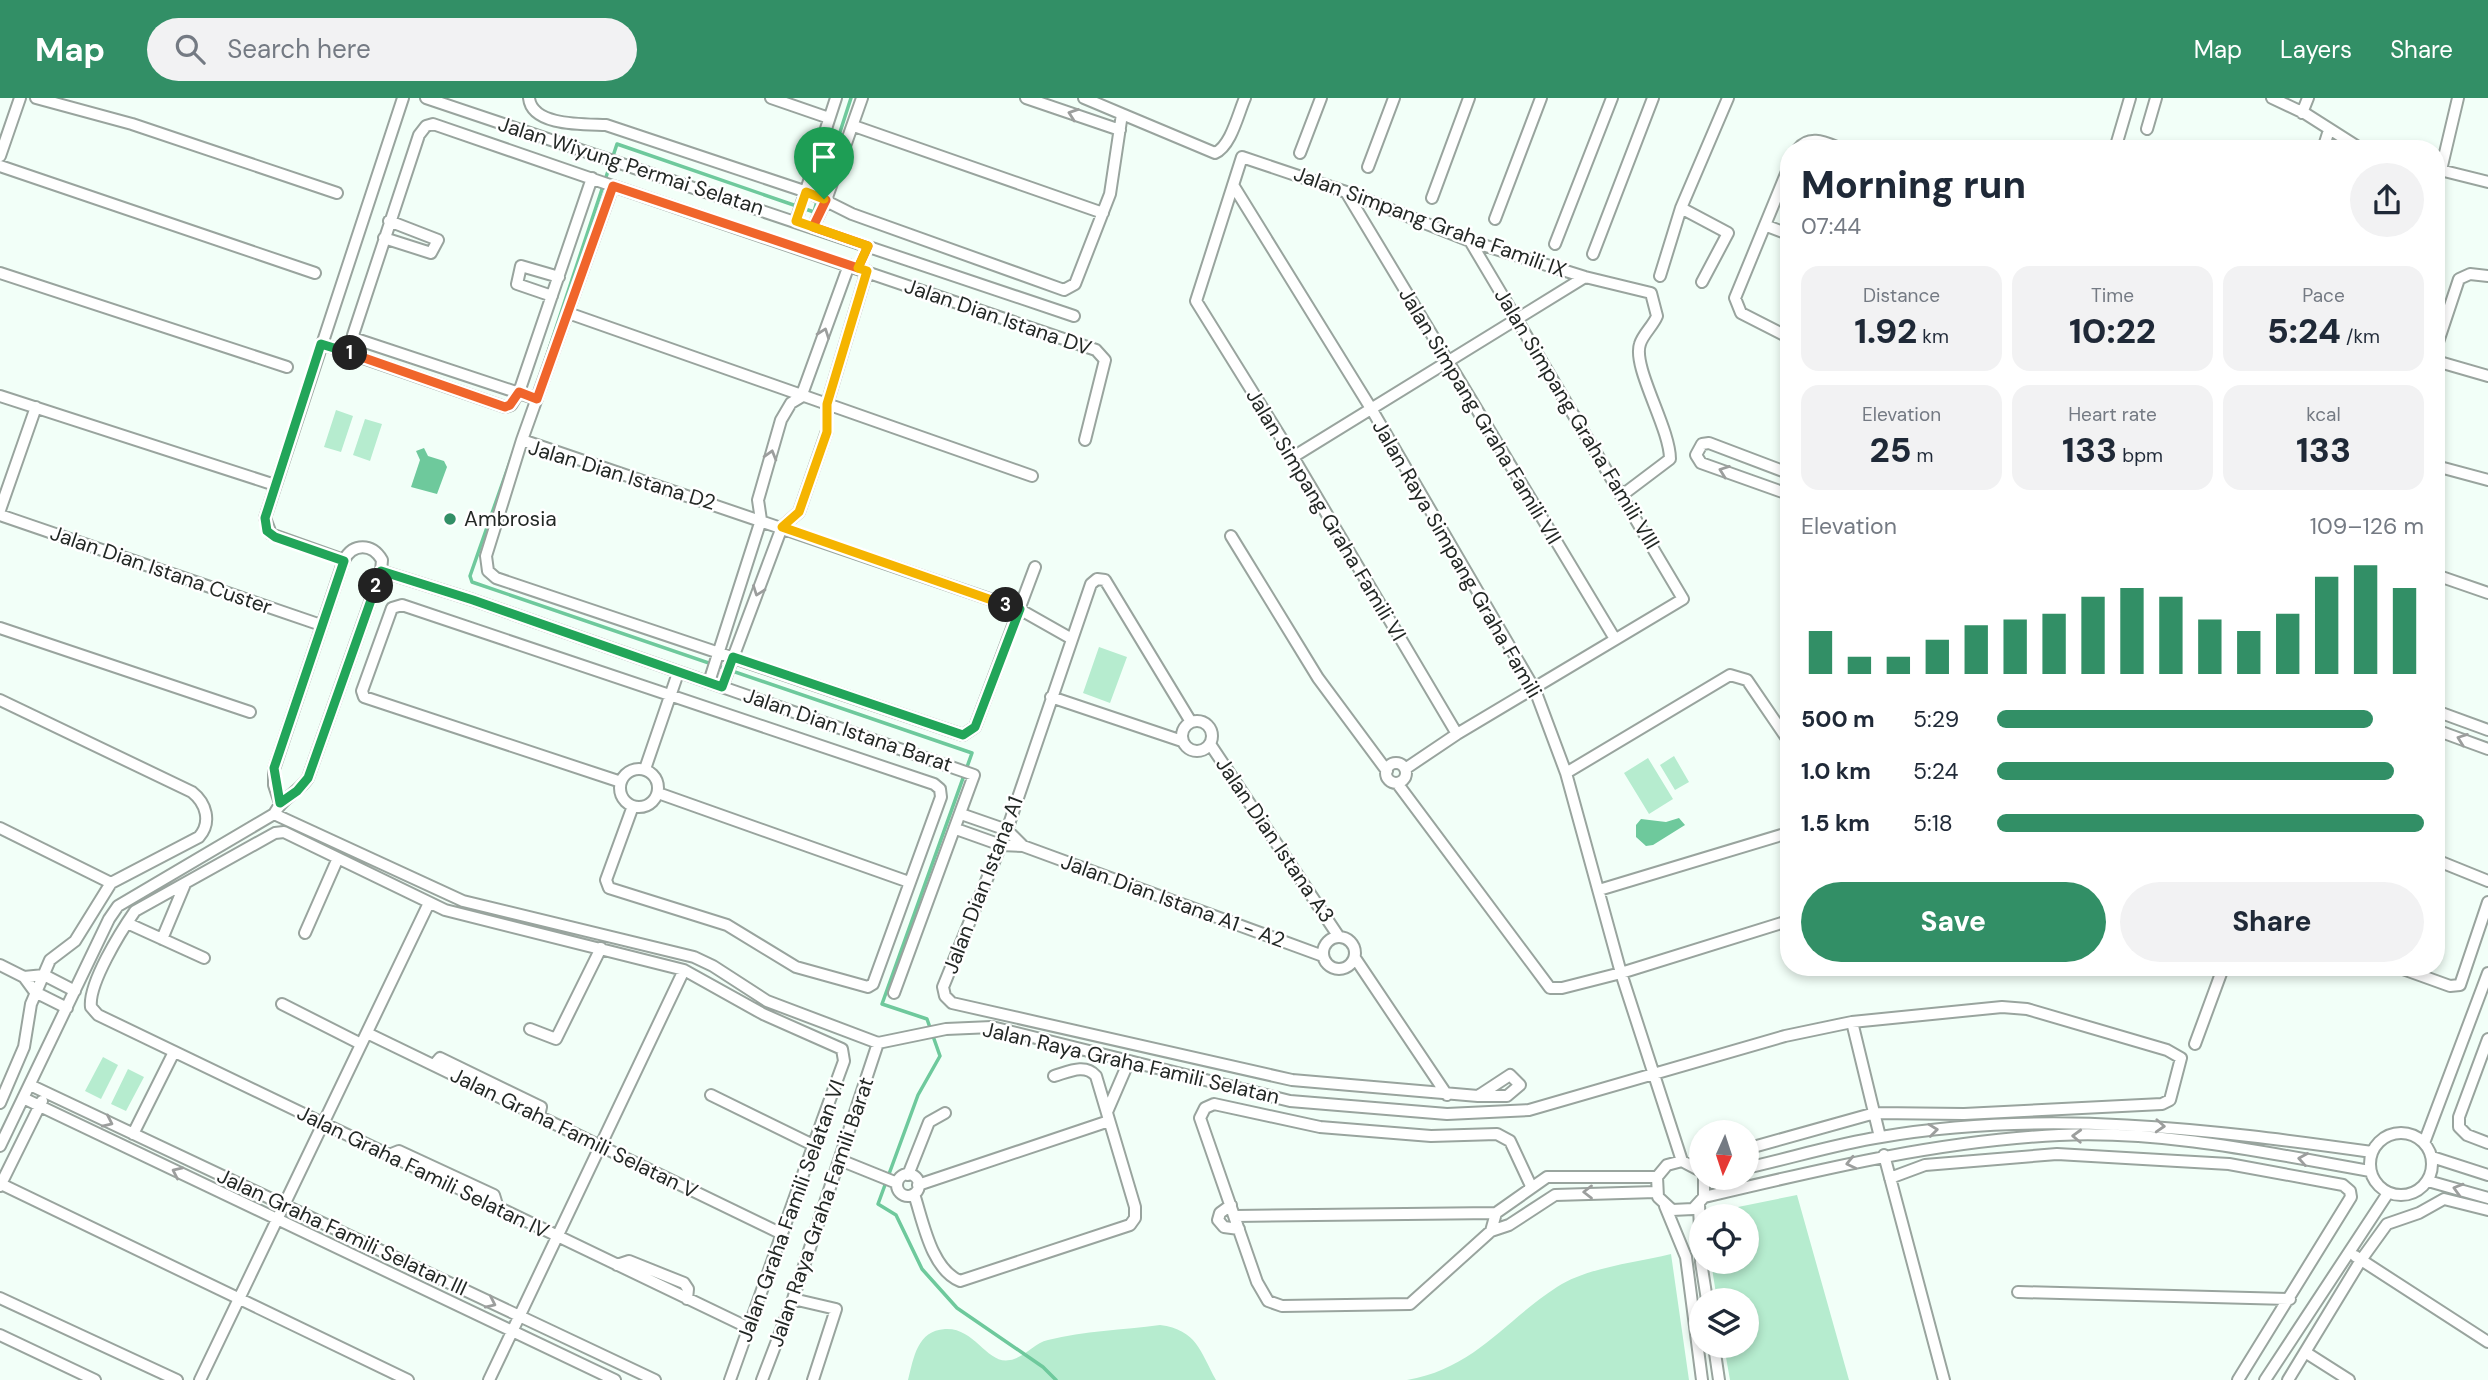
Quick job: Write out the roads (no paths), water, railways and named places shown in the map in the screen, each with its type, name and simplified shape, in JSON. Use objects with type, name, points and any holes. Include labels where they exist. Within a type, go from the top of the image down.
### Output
[{"type":"street","points":[[0,156],[20,98]]},
{"type":"street","points":[[36,98],[132,124],[337,193]]},
{"type":"street","points":[[344,561],[271,534],[265,518],[403,98]]},
{"type":"street","name":"Jalan Wiyung Permai Selatan","points":[[426,98],[797,218],[813,227],[1074,316]]},
{"type":"street","points":[[529,98],[532,108],[551,118],[576,125],[606,125],[825,200],[852,215],[1064,290],[1075,284],[1104,213],[1115,174],[1120,130],[1119,112]]},
{"type":"street","points":[[771,98],[829,118]]},
{"type":"street","points":[[797,218],[807,195],[836,98]]},
{"type":"street","points":[[813,227],[854,126],[862,98]]},
{"type":"street","points":[[1026,98],[1120,130]]},
{"type":"street","points":[[1084,98],[1208,152],[1220,151],[1245,98]]},
{"type":"street","points":[[1300,153],[1321,98]]},
{"type":"street","points":[[1367,167],[1394,98]]},
{"type":"street","points":[[1432,198],[1469,98]]},
{"type":"street","points":[[1495,219],[1541,98]]},
{"type":"street","points":[[1555,244],[1612,98]]},
{"type":"street","points":[[1593,254],[1653,98]]},
{"type":"street","points":[[1660,276],[1681,208],[1728,98]]},
{"type":"street","points":[[2118,140],[2130,98]]},
{"type":"street","points":[[2147,129],[2156,98]]},
{"type":"street","points":[[2275,98],[2346,140]]},
{"type":"street","points":[[2302,113],[2308,98]]},
{"type":"street","points":[[2445,147],[2458,98]]},
{"type":"street","points":[[536,398],[354,338],[352,331],[419,135],[429,125],[858,268]]},
{"type":"street","points":[[854,126],[1104,213]]},
{"type":"street","points":[[2326,140],[2329,130]]},
{"type":"street","name":"Jalan Simpang Graha Famili IX","points":[[1196,296],[1242,158],[1246,156],[1471,241],[1585,277],[1646,289],[1656,301],[1657,316],[1639,349],[1644,373],[1668,439],[1670,459],[1621,496]]},
{"type":"street","points":[[0,166],[315,273]]},
{"type":"street","points":[[2445,171],[2488,182]]},
{"type":"street","points":[[321,344],[505,407],[510,405],[520,393],[559,277],[602,182]]},
{"type":"street","points":[[522,440],[568,313],[602,182]]},
{"type":"street","name":"Jalan Raya Simpang Graha Famili","points":[[1233,185],[1372,410],[1535,690],[1566,773],[1621,973],[1682,1161]]},
{"type":"street","name":"Jalan Simpang Graha Famili VII","points":[[1346,192],[1615,639]]},
{"type":"street","points":[[1780,192],[1768,226],[1746,268],[1735,304],[1741,313],[1780,333]]},
{"type":"street","points":[[1681,208],[1728,233],[1702,282]]},
{"type":"street","points":[[384,238],[432,253],[438,240],[389,221]]},
{"type":"street","points":[[1768,226],[1780,231]]},
{"type":"street","points":[[417,248],[422,232]]},
{"type":"street","name":"Jalan Simpang Graha Famili VIII","points":[[1471,241],[1683,597],[1681,601],[1615,639]]},
{"type":"street","points":[[710,679],[761,520],[758,500],[781,420],[791,403],[801,397],[868,246]]},
{"type":"street","points":[[552,296],[516,281],[523,265],[559,277]]},
{"type":"street","points":[[723,684],[782,527],[799,512],[827,432],[827,404],[858,268]]},
{"type":"street","name":"Jalan Dian Istana DV","points":[[858,268],[1101,353],[1105,360],[1085,440]]},
{"type":"street","points":[[0,273],[287,367]]},
{"type":"street","points":[[2445,321],[2459,279],[2470,274],[2488,276]]},
{"type":"street","points":[[1293,457],[1585,277]]},
{"type":"street","name":"Jalan Simpang Graha Famili VI","points":[[1196,296],[1196,303],[1293,457],[1457,734]]},
{"type":"street","points":[[568,313],[1032,476]]},
{"type":"street","points":[[2445,364],[2488,376]]},
{"type":"street","points":[[0,396],[275,485]]},
{"type":"street","name":"Jalan Dian Istana Custer","points":[[36,407],[0,512],[321,625]]},
{"type":"street","name":"Jalan Dian Istana D2","points":[[718,655],[496,578],[488,570],[486,556],[522,440],[1020,609],[1072,639]]},
{"type":"street","points":[[1780,469],[1709,443],[1702,444],[1696,454],[1701,463],[1780,491]]},
{"type":"street","points":[[2445,468],[2488,480]]},
{"type":"street","points":[[1231,536],[1318,678],[1387,771],[1388,778],[1397,783],[1548,986],[1558,989],[1621,973],[1780,923]]},
{"type":"street","points":[[0,1146],[118,906],[274,814],[280,803],[297,791],[308,778],[381,571],[381,557],[366,547],[351,549],[344,561],[321,625],[274,768],[280,803]]},
{"type":"street","points":[[718,655],[963,735],[975,727],[1035,567]]},
{"type":"street","name":"Jalan Dian Istana Barat","points":[[381,571],[473,600],[678,673],[710,679],[974,775],[894,993]]},
{"type":"street","points":[[2445,578],[2488,593]]},
{"type":"street","name":"Jalan Dian Istana A1","points":[[1191,722],[1105,580],[1097,579],[1091,584],[1007,830],[943,987],[944,996],[952,1003],[1292,1080],[1478,1096]]},
{"type":"street","points":[[621,782],[363,696],[362,691],[392,608],[402,605],[934,784],[940,789],[942,797],[873,984],[868,987],[845,983],[796,967],[727,925],[609,888],[606,880],[633,806]]},
{"type":"street","points":[[0,628],[250,712]]},
{"type":"street","points":[[1397,783],[1403,780],[1405,769],[1457,734],[1535,690],[1615,639]]},
{"type":"street","points":[[645,769],[678,673]]},
{"type":"street","points":[[1566,773],[1730,675],[1747,680],[1780,728]]},
{"type":"street","points":[[1051,697],[1182,741],[1195,751],[1210,744],[1212,738],[1208,726],[1203,722],[1191,722],[1182,730],[1182,741]]},
{"type":"street","points":[[0,700],[201,798],[206,816],[204,830],[199,837],[111,883],[78,937],[50,960],[36,992],[24,1047],[5,1081],[0,1103]]},
{"type":"street","points":[[2445,714],[2488,730]]},
{"type":"street","points":[[2445,733],[2488,749]]},
{"type":"street","name":"Jalan Dian Istana A3","points":[[1210,744],[1339,937]]},
{"type":"street","points":[[1387,771],[1395,764],[1405,769]]},
{"type":"street","points":[[645,769],[656,779],[658,793],[648,805],[633,806],[622,797],[621,782],[631,771],[645,769]]},
{"type":"street","points":[[658,793],[909,882]]},
{"type":"street","points":[[274,814],[453,898],[694,957],[713,966],[767,1001],[878,1043]]},
{"type":"street","name":"Jalan Dian Istana A1 - A2","points":[[961,814],[1007,830],[1023,846]]},
{"type":"street","points":[[0,828],[111,883]]},
{"type":"street","name":"Jalan Dian Istana A1 - A2","points":[[956,829],[1001,845],[1023,846],[1323,956]]},
{"type":"street","name":"Jalan Graha Famili Selatan VI","points":[[98,1015],[90,1004],[91,991],[135,911],[279,832],[445,910],[684,970],[763,1014],[842,1049],[844,1061],[730,1380]]},
{"type":"street","points":[[1599,890],[1780,835]]},
{"type":"street","points":[[304,933],[338,858]]},
{"type":"street","points":[[2445,864],[2488,881]]},
{"type":"street","points":[[162,939],[185,884]]},
{"type":"street","points":[[2422,976],[2450,986],[2460,985],[2488,902]]},
{"type":"street","points":[[200,1380],[429,903]]},
{"type":"street","points":[[127,923],[204,958]]},
{"type":"street","points":[[1355,958],[1351,964],[1338,969],[1326,963],[1323,956],[1325,945],[1339,937],[1350,941],[1355,958],[1447,1095]]},
{"type":"street","points":[[530,1029],[556,1039],[601,948]]},
{"type":"street","points":[[0,965],[24,977],[36,992],[67,1007]]},
{"type":"street","points":[[489,1380],[684,970]]},
{"type":"street","points":[[2424,1143],[2488,973]]},
{"type":"street","points":[[24,977],[44,975],[75,991]]},
{"type":"street","points":[[2196,1044],[2220,976]]},
{"type":"street","points":[[282,1004],[361,1044]]},
{"type":"street","name":"Jalan Raya Graha Famili Selatan","points":[[878,1043],[946,1029],[992,1027],[1290,1101],[1447,1114],[1529,1110],[1785,1036],[1852,1022],[2014,1006],[2167,1050],[2181,1058],[2171,1100],[2147,1107],[1964,1114],[1875,1113]]},
{"type":"street","name":"Jalan Graha Famili Selatan IV","points":[[98,1015],[748,1328]]},
{"type":"street","points":[[1852,1022],[1880,1137]]},
{"type":"street","name":"Jalan Graha Famili Selatan V","points":[[366,1032],[782,1234]]},
{"type":"street","points":[[2488,1039],[2459,1117],[2459,1127],[2467,1135],[2488,1143]]},
{"type":"street","name":"Jalan Raya Graha Famili Barat","points":[[762,1380],[793,1299],[878,1043]]},
{"type":"street","points":[[134,1134],[174,1052]]},
{"type":"street","points":[[896,1183],[904,1196],[1108,1117],[1129,1061]]},
{"type":"street","points":[[908,1175],[917,1180],[916,1190],[938,1258],[945,1271],[960,1281],[1121,1229],[1135,1218],[1135,1207],[1096,1076],[1091,1070],[1082,1069],[1054,1076]]},
{"type":"street","name":"Jalan Graha Famili Selatan III","points":[[30,1085],[654,1380]]},
{"type":"street","points":[[46,1092],[0,1185],[408,1380]]},
{"type":"street","points":[[711,1095],[813,1145]]},
{"type":"street","name":"Jalan Graha Famili Selatan III","points":[[23,1098],[615,1380]]},
{"type":"street","points":[[1531,1186],[1510,1142],[1497,1134],[1431,1136],[1332,1128],[1214,1104],[1205,1108],[1200,1118],[1256,1282],[1268,1301],[1276,1305],[1414,1303],[1490,1231],[1509,1225],[1562,1192],[1656,1192]]},
{"type":"street","points":[[896,1183],[908,1175],[929,1122],[945,1113]]},
{"type":"street","points":[[1759,1145],[1875,1113]]},
{"type":"street","points":[[1759,1165],[1880,1137],[1968,1126],[2067,1122],[2209,1129],[2372,1152]]},
{"type":"street","points":[[2396,1133],[2411,1135],[2424,1143],[2432,1157],[2428,1181],[2410,1194],[2388,1193],[2376,1184],[2370,1171],[2372,1152],[2381,1140],[2396,1133]]},
{"type":"street","points":[[1665,1206],[1686,1211],[1702,1200],[1884,1155],[1951,1144],[2061,1135],[2216,1144],[2370,1171]]},
{"type":"street","points":[[1890,1178],[1925,1165],[2057,1154],[2229,1164],[2343,1185],[2350,1191],[2351,1197],[2238,1380]]},
{"type":"street","points":[[1884,1155],[1944,1380]]},
{"type":"street","points":[[2432,1157],[2488,1175]]},
{"type":"street","points":[[840,1160],[896,1183]]},
{"type":"street","points":[[1689,1165],[1682,1161],[1667,1166],[1657,1177],[1656,1192],[1665,1206],[1686,1257],[1702,1380]]},
{"type":"street","points":[[1490,1231],[1496,1213],[1531,1186],[1553,1176],[1657,1177]]},
{"type":"street","points":[[2428,1181],[2488,1198]]},
{"type":"street","points":[[1702,1204],[1703,1190]]},
{"type":"street","points":[[2265,1380],[2388,1193]]},
{"type":"street","points":[[2288,1380],[2361,1260],[2388,1224],[2419,1213],[2444,1199],[2488,1210]]},
{"type":"street","points":[[1239,1229],[1224,1227],[1218,1220],[1220,1213],[1496,1213],[1509,1225]]},
{"type":"street","points":[[2349,1252],[2488,1342]]},
{"type":"street","points":[[2018,1292],[2290,1299]]},
{"type":"street","points":[[0,1298],[177,1380]]},
{"type":"street","points":[[793,1299],[836,1309],[813,1380]]},
{"type":"street","points":[[0,1335],[95,1380]]},
{"type":"street","points":[[2305,1352],[2349,1380]]},
{"type":"street","points":[[1716,1358],[1720,1380]]},
{"type":"waterway","points":[[820,194],[851,98]]},
{"type":"waterway","points":[[541,373],[617,144],[814,212],[817,201]]},
{"type":"waterway","points":[[512,456],[470,576],[472,582],[972,753],[882,1004],[927,1019],[940,1056],[918,1095],[878,1204],[896,1215],[922,1269],[957,1308],[1043,1367],[1056,1380]]},
{"type":"place","name":"Ambrosia","points":[[450,519]]}]
